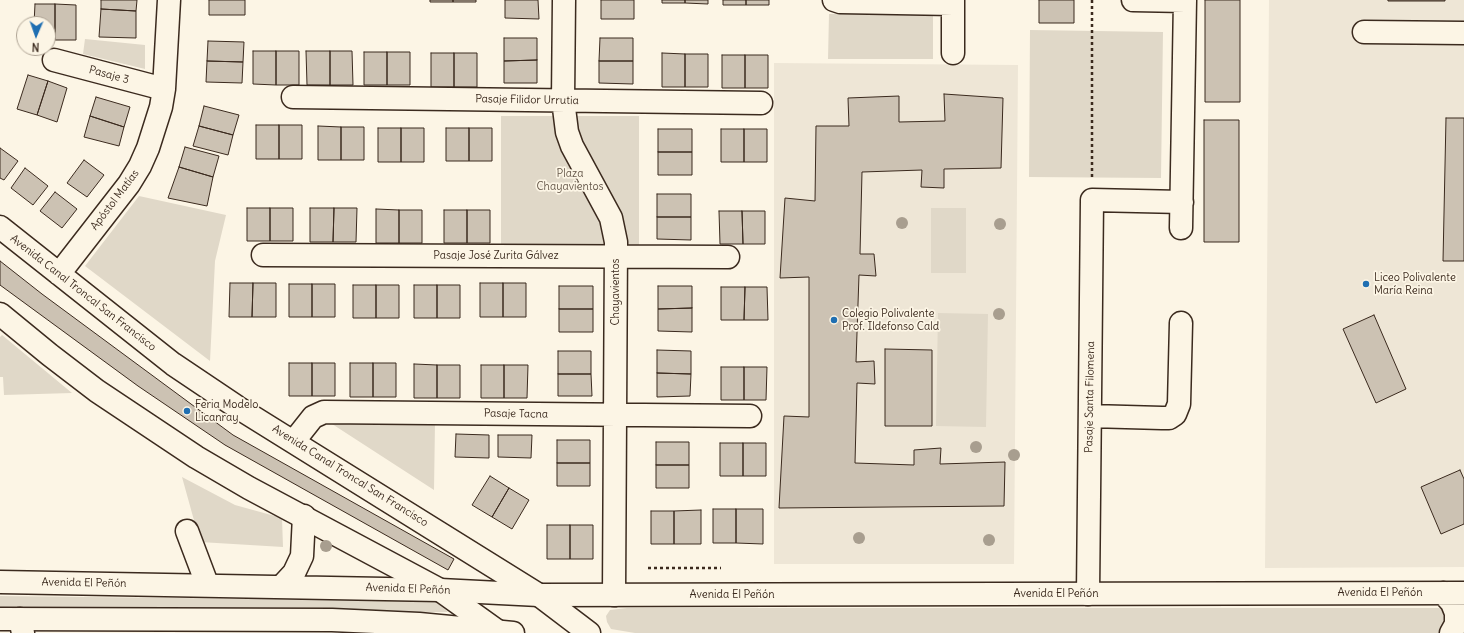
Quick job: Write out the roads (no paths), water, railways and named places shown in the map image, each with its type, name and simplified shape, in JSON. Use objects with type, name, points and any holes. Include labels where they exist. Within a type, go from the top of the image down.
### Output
[{"type":"street","name":"Apóstol Matías","points":[[59,274],[129,184],[140,166],[161,107],[164,89],[169,0]]},
{"type":"street","name":"Chayavientos","points":[[564,0],[564,116],[572,146],[611,218],[616,242],[614,595]]},
{"type":"street","points":[[834,0],[840,2],[953,2],[953,53]]},
{"type":"street","points":[[1133,0],[1185,1],[1181,228]]},
{"type":"street","points":[[1364,32],[1464,33]]},
{"type":"street","name":"Pasaje 3","points":[[54,60],[164,89]]},
{"type":"street","name":"Pasaje Filidor Urrutia","points":[[294,97],[761,103]]},
{"type":"street","name":"Pasaje Santa Filomena","points":[[1088,594],[1092,200],[1182,202]]},
{"type":"street","name":"Avenida Canal Troncal San Francisco","points":[[0,227],[173,364],[237,407],[294,441],[539,595],[589,633]]},
{"type":"street","name":"Pasaje José Zurita Gálvez","points":[[264,255],[728,257]]},
{"type":"street","points":[[1,318],[146,425],[249,488],[304,516],[440,590],[504,633]]},
{"type":"street","points":[[1090,416],[1169,418],[1175,414],[1179,404],[1180,323]]},
{"type":"street","name":"Pasaje Tacna","points":[[294,441],[313,417],[324,412],[750,416]]},
{"type":"street","points":[[282,586],[294,573],[302,556],[304,516]]},
{"type":"street","points":[[187,531],[207,584]]},
{"type":"street","name":"Avenida El Peñón","points":[[0,582],[207,584],[440,590],[539,595],[1454,593]]},
{"type":"street","points":[[1451,633],[1456,624],[1456,613],[1452,603],[1454,593]]},
{"type":"street","points":[[14,624],[333,627],[419,624],[504,633]]},
{"type":"place","name":"Liceo Polivalente María Reina","points":[[1366,284]]},
{"type":"place","name":"Colegio Polivalente Prof. Ildefonso Cald","points":[[834,320]]},
{"type":"place","name":"Feria Modelo Licanray","points":[[187,411]]},
{"type":"park label","name":"Plaza Chayavientos","points":[[570,180]]}]
